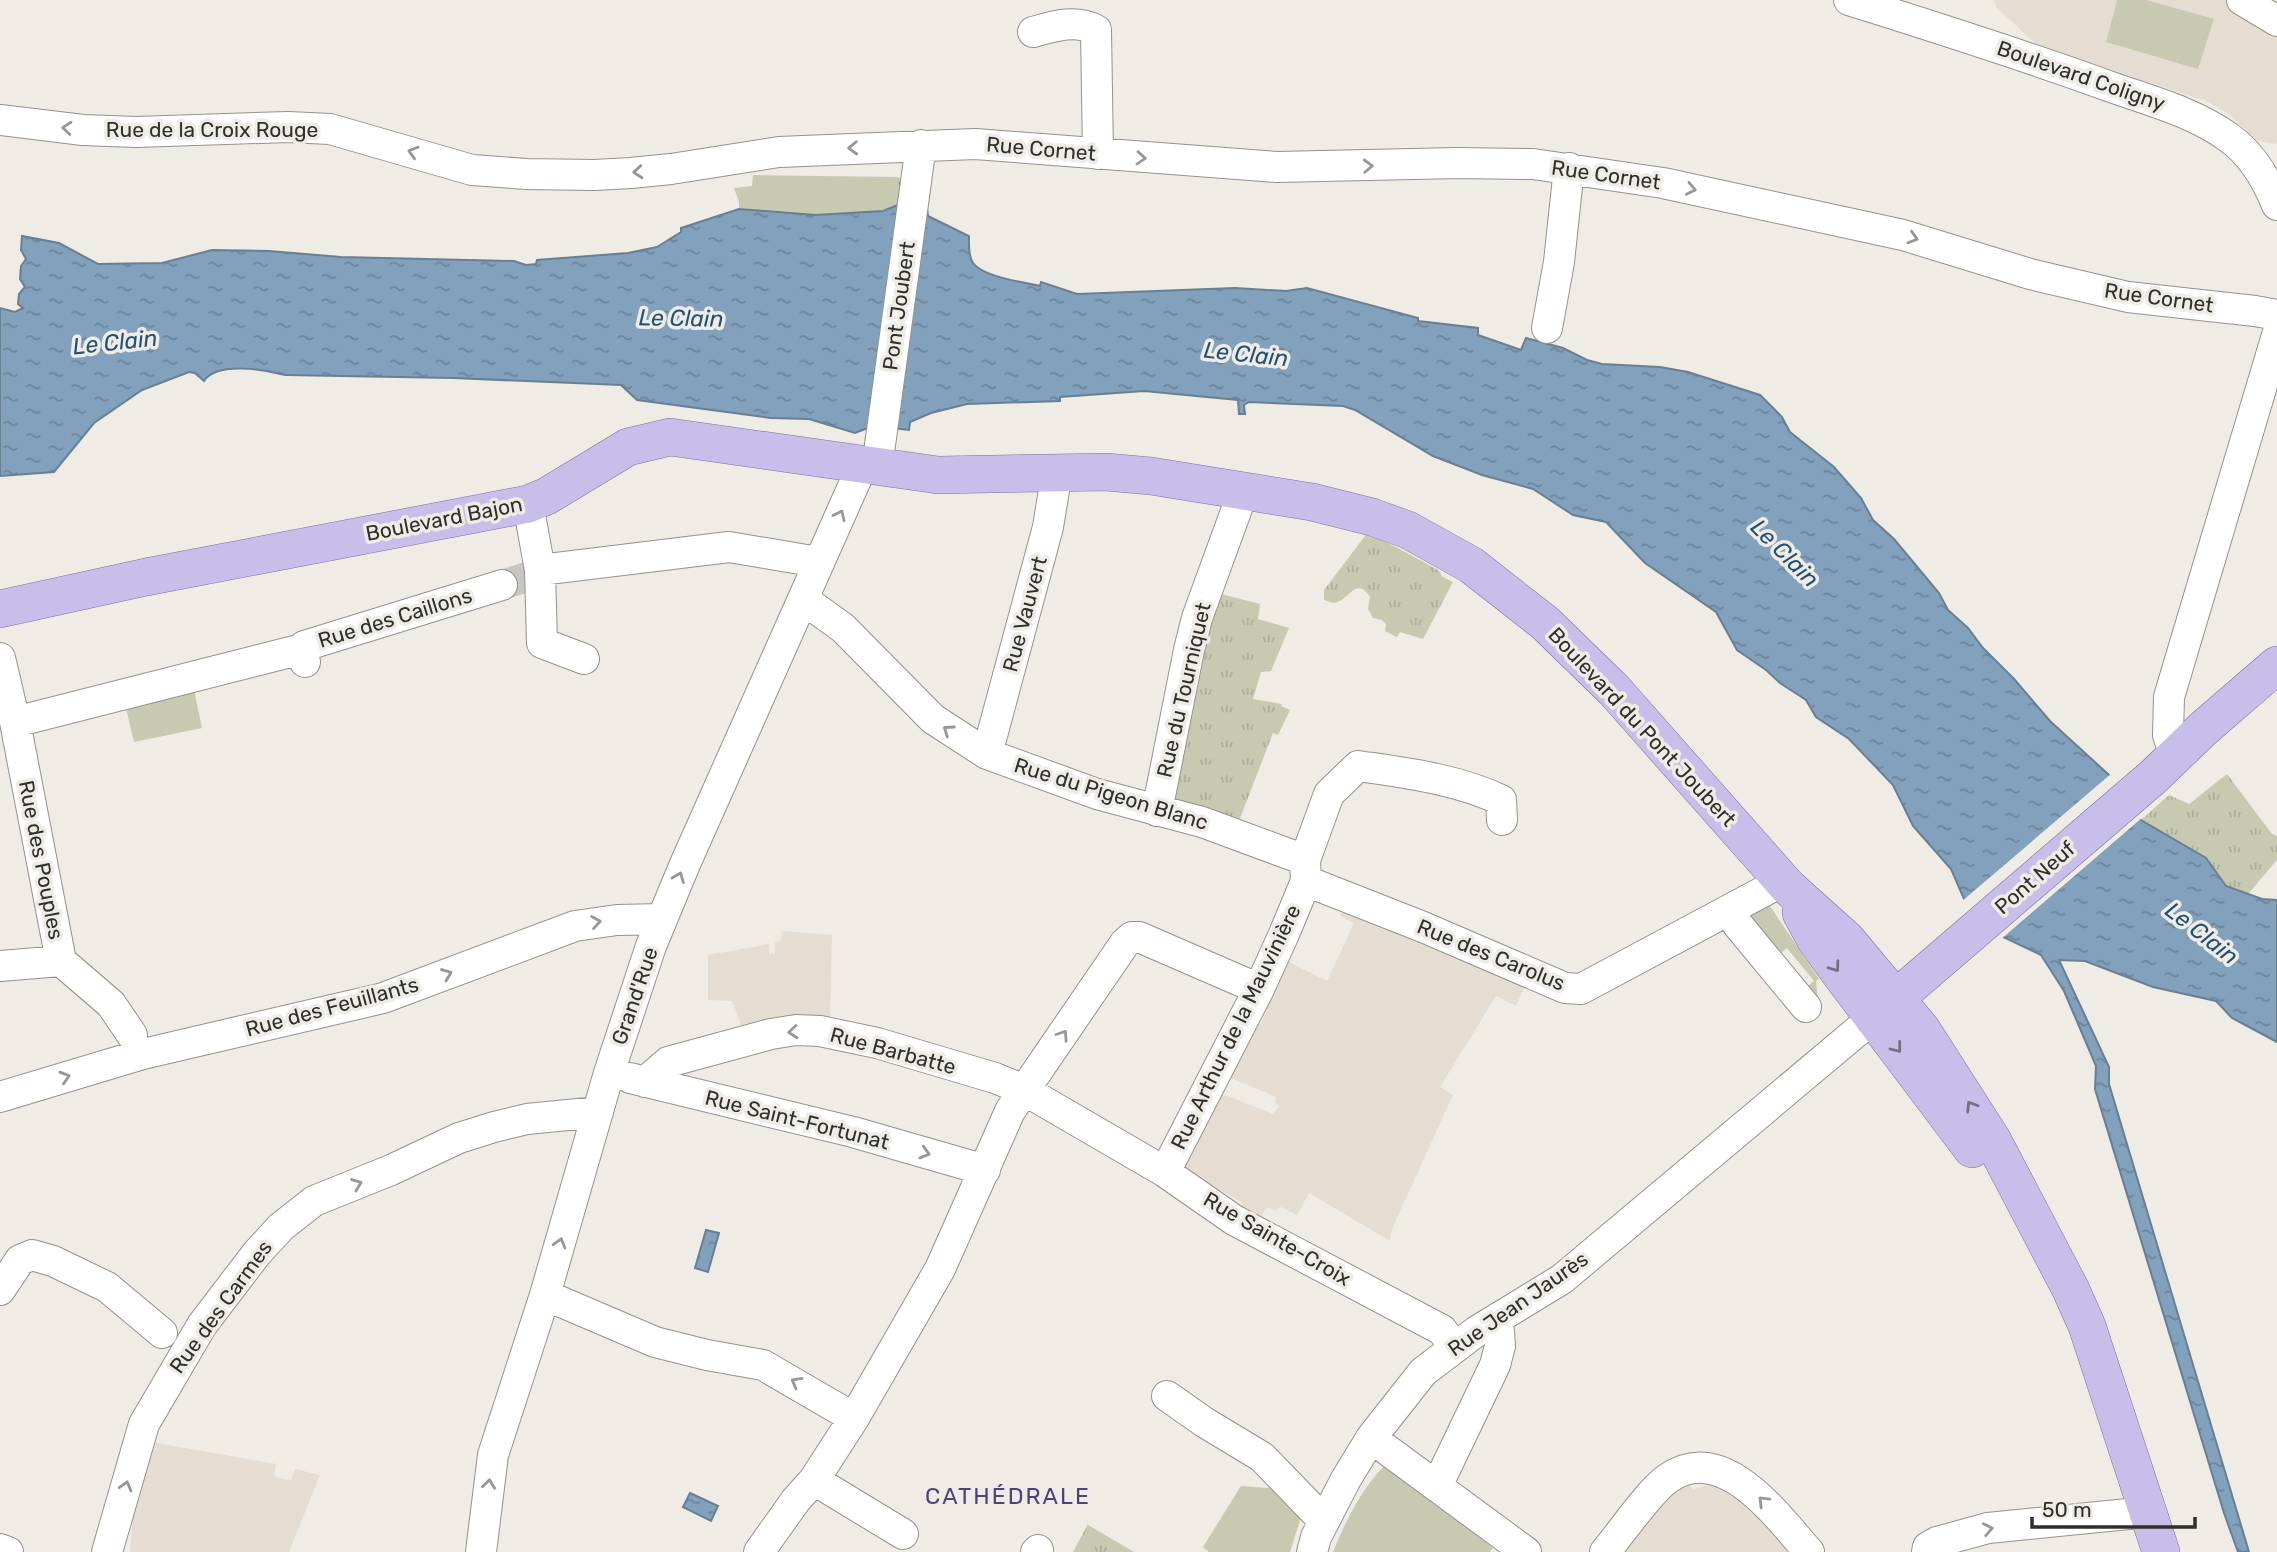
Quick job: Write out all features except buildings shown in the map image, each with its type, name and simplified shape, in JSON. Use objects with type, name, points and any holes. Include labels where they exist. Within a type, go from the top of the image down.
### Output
[{"type":"main road","name":"Boulevard Bajon","points":[[0,609],[159,574],[528,504],[547,496],[628,447],[670,437],[874,454]]},
{"type":"main road","name":"Boulevard du Pont Joubert","points":[[874,454],[938,475],[1105,472],[1151,476],[1312,502],[1372,517],[1408,530],[1471,565],[1548,626],[1614,690],[1786,884],[1815,939],[1884,1008],[1974,1152],[2039,1230],[2087,1326],[2161,1552]]},
{"type":"main road","name":"Pont Neuf","points":[[1884,1008],[2164,767],[2204,728],[2277,665]]},
{"type":"street","name":"Boulevard Coligny","points":[[1849,0],[2011,51],[2195,116],[2230,138],[2247,155],[2261,173],[2277,205]]},
{"type":"street","points":[[2242,0],[2277,21]]},
{"type":"street","points":[[1033,32],[1064,24],[1088,26],[1096,30],[1098,154]]},
{"type":"street","name":"Rue de la Croix Rouge","points":[[0,120],[83,130],[136,132],[288,127],[330,129],[472,170],[526,174],[631,173],[779,152],[921,145]]},
{"type":"street","name":"Rue Cornet","points":[[921,145],[975,144],[1277,167],[1458,163],[1533,164],[1569,168],[1663,183],[1903,235],[2030,274],[2127,297],[2255,310],[2277,315]]},
{"type":"street","name":"Pont Joubert","points":[[874,454],[921,145]]},
{"type":"street","points":[[1547,328],[1559,262],[1569,168]]},
{"type":"street","points":[[2164,767],[2168,710],[2183,651],[2274,346]]},
{"type":"street","name":"Grand'Rue","points":[[481,1552],[493,1455],[545,1295],[609,1073],[662,919],[818,562],[874,454]]},
{"type":"street","name":"Rue Vauvert","points":[[987,754],[1048,527],[1057,472]]},
{"type":"street","name":"Rue du Tourniquet","points":[[1157,811],[1189,650],[1243,492]]},
{"type":"street","points":[[528,504],[542,643],[584,659]]},
{"type":"street","points":[[536,573],[729,547],[818,562]]},
{"type":"street","name":"Rue des Caillons","points":[[15,722],[215,678],[303,655],[304,646],[502,584]]},
{"type":"street","name":"Rue du Pigeon Blanc","points":[[803,600],[843,628],[933,719],[987,754],[1097,794],[1202,822],[1305,870]]},
{"type":"street","points":[[2183,651],[2184,699],[2204,728]]},
{"type":"street","name":"Rue des Pouples","points":[[0,658],[61,961],[111,1004],[132,1035]]},
{"type":"street","name":"Rue Arthur de la Mauvinière","points":[[1165,1172],[1259,989],[1305,870],[1329,794],[1358,766],[1414,775],[1488,794],[1501,800],[1502,820]]},
{"type":"street","name":"Rue des Carolus","points":[[1305,870],[1423,927],[1565,988],[1573,989],[1581,989],[1786,884]]},
{"type":"street","points":[[1729,911],[1806,1007]]},
{"type":"street","name":"Rue des Feuillants","points":[[0,1097],[143,1054],[383,998],[575,926],[617,919],[662,919]]},
{"type":"street","points":[[759,1552],[796,1500],[814,1480],[854,1418],[940,1269],[1010,1111],[1125,943],[1132,937],[1139,937],[1259,989]]},
{"type":"street","points":[[0,966],[61,961]]},
{"type":"street","name":"Rue Jean Jaurès","points":[[1312,1552],[1324,1521],[1371,1438],[1423,1372],[1454,1347],[1562,1279],[1884,1008]]},
{"type":"street","name":"Rue Barbatte","points":[[645,1082],[668,1062],[796,1030],[820,1031],[877,1043],[995,1078],[1024,1090]]},
{"type":"street","name":"Rue Saint-Fortunat","points":[[609,1073],[853,1132],[985,1170]]},
{"type":"street","name":"Rue Sainte-Croix","points":[[1024,1090],[1165,1172],[1234,1220],[1442,1330],[1454,1347]]},
{"type":"street","name":"Rue des Carmes","points":[[107,1552],[144,1424],[202,1325],[257,1253],[281,1227],[314,1201],[494,1126],[527,1119],[598,1112]]},
{"type":"street","points":[[0,1290],[20,1260],[32,1255],[53,1261],[107,1287],[162,1333]]},
{"type":"street","points":[[545,1295],[655,1342],[763,1365],[854,1418]]},
{"type":"street","points":[[1437,1486],[1495,1365],[1500,1346],[1498,1318]]},
{"type":"street","points":[[1167,1396],[1262,1457],[1324,1521]]},
{"type":"street","points":[[1371,1438],[1526,1552]]},
{"type":"street","points":[[1605,1552],[1665,1480],[1687,1470],[1707,1467],[1722,1472],[1759,1496],[1809,1552]]},
{"type":"street","points":[[814,1480],[904,1534]]},
{"type":"street","points":[[1927,1552],[1928,1547],[1937,1542],[1988,1528],[2148,1512]]},
{"type":"street","points":[[0,1549],[8,1552]]},
{"type":"shaded area","points":[[1994,0],[2230,0],[2277,28],[2277,144],[2258,141],[2226,112],[2206,101],[2037,45],[1996,7]]},
{"type":"shaded area","points":[[1345,905],[1527,981],[1516,1006],[1496,996],[1440,1087],[1453,1095],[1392,1229],[1390,1241],[1309,1193],[1297,1215],[1281,1207],[1275,1211],[1267,1207],[1257,1225],[1237,1215],[1243,1203],[1183,1169],[1182,1158],[1217,1092],[1273,1114],[1279,1106],[1275,1102],[1276,1097],[1226,1076],[1251,1026],[1261,1024],[1267,1011],[1264,1002],[1283,959],[1327,981],[1354,923],[1340,916]]},
{"type":"shaded area","points":[[782,931],[832,935],[830,1019],[744,1032],[732,1001],[708,1000],[708,955],[769,944],[769,954],[775,954],[775,942],[781,941]]},
{"type":"shaded area","points":[[151,1442],[276,1464],[274,1477],[291,1480],[295,1469],[320,1475],[289,1552],[130,1552],[136,1483]]},
{"type":"shaded area","points":[[1686,1479],[1693,1490],[1707,1485],[1707,1479],[1749,1501],[1798,1552],[1615,1552]]},
{"type":"green space","points":[[2117,0],[2146,0],[2214,19],[2198,69],[2106,42]]},
{"type":"green space","points":[[753,175],[897,177],[900,178],[902,196],[898,205],[862,214],[820,215],[739,209],[734,188],[752,186]]},
{"type":"green space","points":[[1368,532],[1438,570],[1443,577],[1453,582],[1423,639],[1400,632],[1397,637],[1385,631],[1386,624],[1373,618],[1368,609],[1370,597],[1362,589],[1356,589],[1334,603],[1324,600],[1324,590]]},
{"type":"green space","points":[[1217,593],[1260,604],[1258,619],[1289,628],[1271,671],[1261,672],[1253,699],[1282,704],[1281,706],[1290,710],[1278,735],[1273,733],[1237,826],[1176,806],[1171,795]]},
{"type":"green space","points":[[194,690],[202,728],[134,742],[125,704]]},
{"type":"green space","points":[[2227,774],[2272,834],[2277,836],[2277,860],[2248,894],[2226,886],[2206,858],[2141,820],[2169,795],[2189,804]]},
{"type":"green space","points":[[1764,903],[1770,906],[1819,979],[1816,981],[1818,1001],[1801,992],[1814,981],[1787,948],[1774,959],[1746,914]]},
{"type":"green space","points":[[1390,1465],[1493,1548],[1490,1552],[1333,1552],[1361,1496],[1384,1466]]},
{"type":"green space","points":[[1280,1485],[1301,1517],[1290,1552],[1209,1552],[1203,1547],[1241,1486],[1267,1488]]},
{"type":"green space","points":[[1088,1525],[1134,1552],[1073,1552]]},
{"type":"water","name":"Le Clain","points":[[900,184],[927,209],[928,216],[969,236],[970,257],[978,268],[1004,278],[1040,286],[1041,282],[1077,294],[1235,288],[1286,291],[1307,288],[1418,318],[1418,321],[1478,328],[1478,335],[1521,350],[1526,338],[1563,348],[1602,364],[1660,367],[1688,372],[1760,395],[1782,417],[1790,432],[1834,467],[1861,498],[1873,520],[1894,539],[1939,593],[1948,610],[1968,628],[2050,721],[2109,775],[2141,820],[2206,858],[2226,886],[2262,899],[2277,900],[2277,1042],[2232,1018],[2216,1001],[2153,987],[2085,961],[2059,960],[2109,1067],[2109,1084],[2249,1552],[2238,1552],[2224,1513],[2095,1089],[2096,1066],[2064,991],[2041,955],[2003,937],[1964,899],[1951,869],[1913,826],[1893,785],[1849,739],[1816,717],[1806,700],[1737,650],[1716,612],[1645,563],[1606,522],[1573,515],[1533,489],[1482,475],[1433,456],[1355,410],[1343,406],[1249,402],[1244,405],[1245,414],[1239,414],[1238,400],[1144,391],[1060,397],[1060,401],[967,404],[931,413],[910,422],[909,430],[873,426],[855,433],[809,419],[771,418],[637,400],[621,385],[285,375],[242,369],[219,371],[204,381],[195,373],[189,372],[142,390],[94,423],[54,472],[0,476],[0,308],[15,312],[23,308],[18,304],[19,294],[25,287],[20,279],[21,266],[26,259],[21,250],[22,236],[59,243],[98,264],[162,263],[212,250],[341,257],[514,261],[526,265],[536,264],[537,260],[628,253],[657,247],[681,232],[681,228],[739,209],[815,215],[883,211],[898,205],[902,196]]},
{"type":"water","points":[[706,1230],[719,1233],[708,1272],[695,1268]]},
{"type":"water","points":[[690,1493],[718,1506],[711,1521],[683,1507]]},
{"type":"pier","points":[[2112,773],[2143,817],[2000,940],[1961,902]]},
{"type":"tunnel","points":[[502,585],[533,575]]},
{"type":"district","name":"CATHÉDRALE","points":[[1008,1496]]}]
